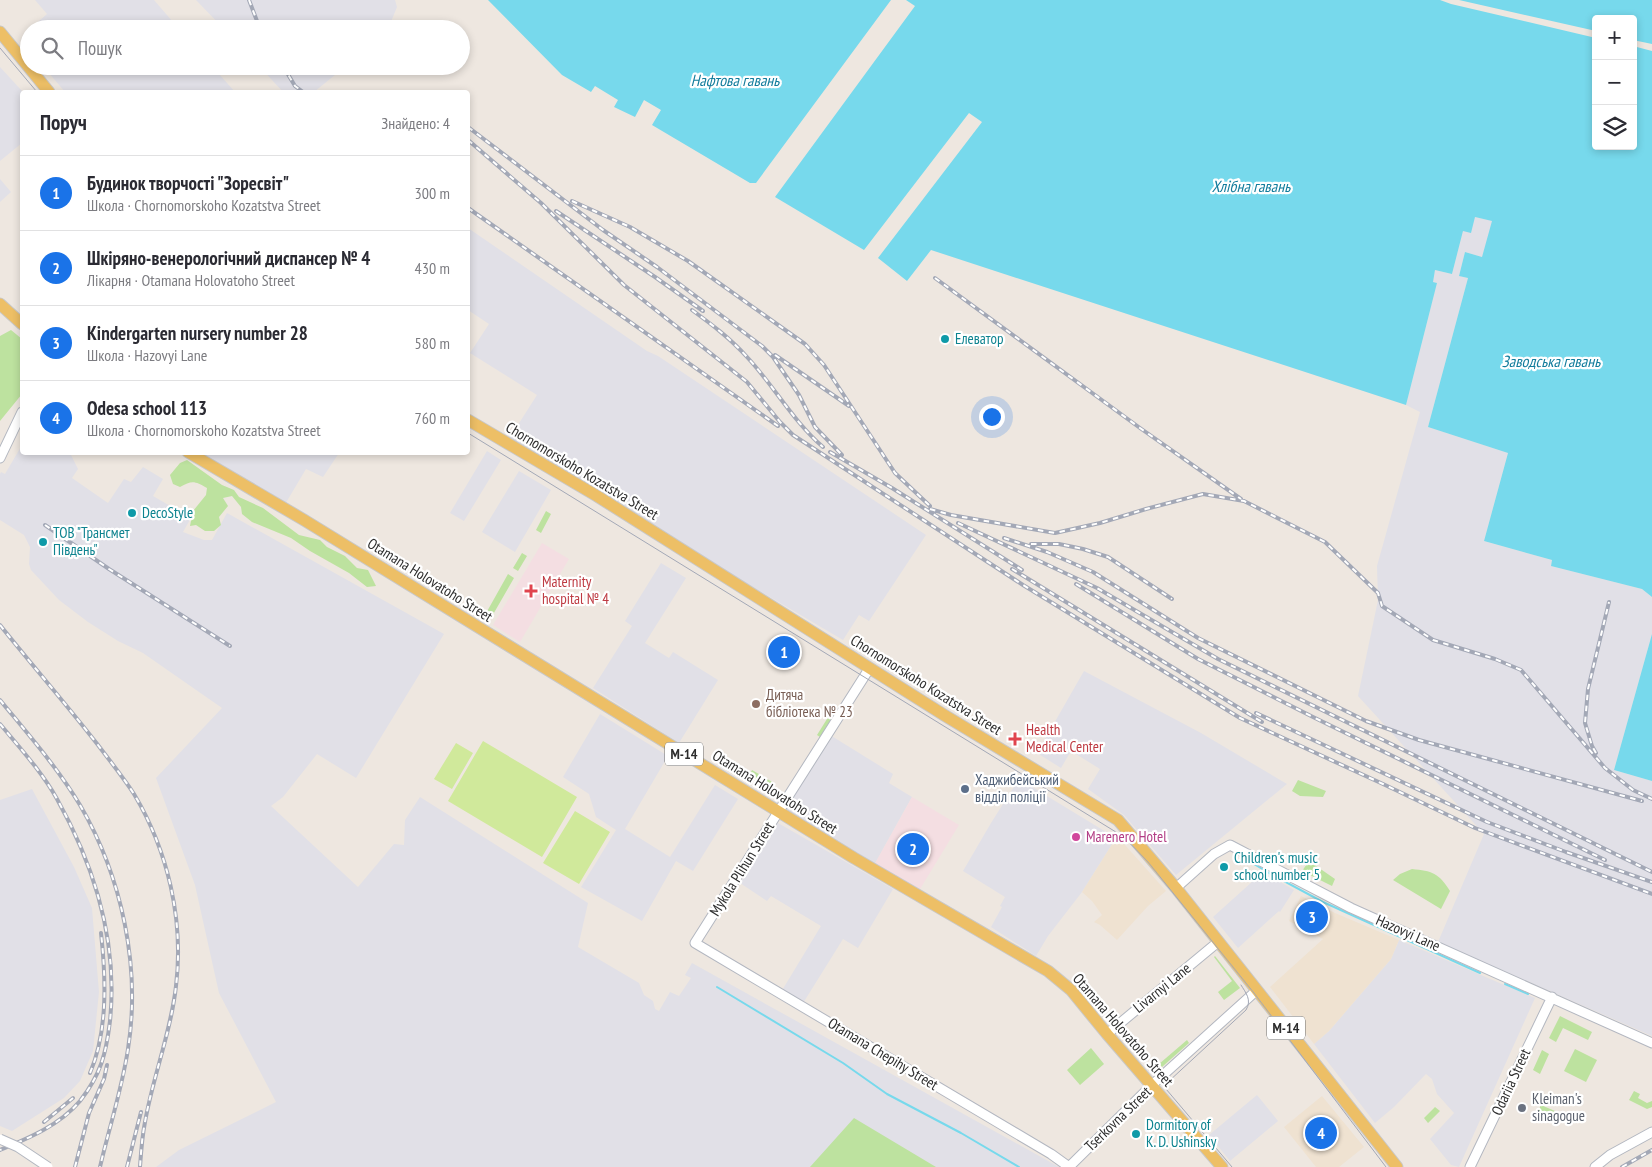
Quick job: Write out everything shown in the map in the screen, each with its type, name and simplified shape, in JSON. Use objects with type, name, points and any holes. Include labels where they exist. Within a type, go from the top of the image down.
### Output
[{"type":"main road","points":[[0,32],[20,56]]},
{"type":"main road","points":[[36,75],[48,90]]},
{"type":"main road","points":[[0,304],[20,322]]},
{"type":"main road","name":"Chornomorskoho Kozatstva Street","points":[[470,421],[605,501],[944,716],[1112,816],[1129,831],[1176,888],[1397,1167]]},
{"type":"main road","name":"Otamana Holovatoho Street","points":[[193,455],[304,520],[778,812],[1048,972],[1071,990],[1222,1167]]},
{"type":"street","points":[[0,458],[20,416]]},
{"type":"street","name":"Mykola Plihun Street","points":[[695,943],[869,669]]},
{"type":"street","name":"Hazovyi Lane","points":[[1176,888],[1214,854],[1230,845],[1351,908],[1652,1043]]},
{"type":"street","name":"Livarnyi Lane","points":[[1107,1034],[1218,942]]},
{"type":"street","name":"Otamana Chepihy Street","points":[[695,943],[1052,1154],[1069,1167]]},
{"type":"street","name":"Tserkovna Street","points":[[1069,1167],[1152,1086],[1256,991]]},
{"type":"street","name":"Odariia Street","points":[[1470,1167],[1552,997]]},
{"type":"street","points":[[1595,1167],[1610,1155],[1652,1132]]},
{"type":"street","points":[[0,1139],[18,1147],[48,1167]]},
{"type":"shaded area","points":[[35,0],[154,0],[171,20],[40,20],[47,14]]},
{"type":"shaded area","points":[[196,0],[395,0],[397,7],[392,20],[215,20]]},
{"type":"shaded area","points":[[0,67],[21,90],[20,145],[0,161]]},
{"type":"shaded area","points":[[51,75],[220,75],[233,90],[63,90]]},
{"type":"shaded area","points":[[267,75],[335,75],[316,90],[281,90]]},
{"type":"shaded area","points":[[0,179],[11,192],[0,202]]},
{"type":"shaded area","points":[[1475,217],[1493,221],[1482,257],[1465,252],[1459,276],[1468,278],[1428,427],[1508,453],[1484,541],[1552,560],[1551,566],[1642,589],[1652,597],[1652,634],[1614,770],[1652,781],[1652,1036],[1438,942],[1484,834],[1358,696],[1378,600],[1377,566],[1420,412],[1406,405],[1437,283],[1432,282],[1435,270],[1452,274],[1463,231]]},
{"type":"shaded area","points":[[470,229],[647,351],[658,356],[926,535],[869,621],[859,615],[843,640],[507,442],[537,395],[470,353],[489,324],[470,311]]},
{"type":"shaded area","points":[[20,448],[20,455],[71,455],[78,469],[72,478],[108,503],[124,479],[131,482],[143,467],[163,479],[153,496],[191,518],[183,532],[204,540],[212,540],[227,513],[444,634],[356,778],[317,754],[283,797],[271,806],[358,887],[394,844],[404,845],[405,820],[420,797],[588,903],[578,947],[639,983],[644,995],[653,1001],[655,1009],[659,1011],[670,992],[679,996],[691,978],[685,975],[692,963],[1059,1167],[156,1167],[179,1150],[276,1102],[219,993],[195,885],[156,778],[222,708],[143,653],[118,641],[88,622],[59,600],[31,570],[29,564],[30,547],[24,535],[0,520],[0,474],[1,472],[5,474]]},
{"type":"shaded area","points":[[487,451],[501,460],[464,521],[450,513]]},
{"type":"shaded area","points":[[204,455],[338,455],[323,477],[306,469],[284,506]]},
{"type":"shaded area","points":[[519,471],[551,490],[515,552],[482,532]]},
{"type":"shaded area","name":"Maternity hospital № 4","points":[[542,543],[569,559],[520,642],[493,625]]},
{"type":"shaded area","points":[[661,563],[686,578],[645,643],[669,658],[673,652],[718,680],[679,743],[593,688],[632,626],[625,621]]},
{"type":"shaded area","points":[[1084,671],[1201,733],[1287,784],[1176,875],[1124,815],[1088,789],[1100,769],[1071,751],[1061,768],[1037,753]]},
{"type":"shaded area","points":[[600,714],[668,756],[625,829],[670,857],[715,785],[738,799],[693,871],[676,861],[642,921],[581,887],[616,830],[596,817],[589,794],[563,777]]},
{"type":"shaded area","points":[[830,735],[893,774],[889,783],[912,797],[873,867],[783,809]]},
{"type":"shaded area","points":[[1019,779],[1116,838],[1082,892],[1048,936],[1036,956],[991,927],[1002,907],[1000,906],[1005,897],[963,871]]},
{"type":"shaded area","points":[[32,789],[74,867],[92,908],[99,992],[93,1051],[80,1081],[64,1098],[12,1131],[0,1126],[0,800]]},
{"type":"shaded area","points":[[912,797],[959,825],[917,894],[873,867]]},
{"type":"shaded area","points":[[778,823],[893,889],[858,948],[843,939],[800,1008],[778,997],[821,926],[771,896],[767,901],[740,883]]},
{"type":"shaded area","points":[[1116,838],[1125,845],[1166,891],[1148,906],[1117,940],[1094,922],[1102,915],[1092,901],[1082,892]]},
{"type":"shaded area","points":[[1263,872],[1294,890],[1280,912],[1238,948],[1213,917]]},
{"type":"shaded area","points":[[1301,896],[1335,913],[1399,940],[1391,959],[1329,1031],[1314,1044],[1270,987],[1323,939],[1289,921]]},
{"type":"shaded area","points":[[1399,940],[1535,998],[1459,1167],[1451,1165],[1430,1139],[1454,1113],[1437,1094],[1432,1079],[1426,1074],[1394,1107],[1375,1123],[1314,1044],[1329,1031],[1391,959]]},
{"type":"shaded area","points":[[1257,1095],[1278,1121],[1230,1161],[1209,1135]]},
{"type":"shaded area","points":[[1322,1096],[1364,1147],[1339,1167],[1316,1167],[1284,1127]]},
{"type":"green space","points":[[11,330],[20,337],[20,396],[0,421],[0,336]]},
{"type":"green space","points":[[187,460],[222,485],[234,490],[239,497],[263,508],[299,535],[320,540],[327,547],[345,556],[357,568],[368,570],[376,586],[367,587],[349,573],[291,538],[252,522],[242,514],[241,507],[232,496],[223,498],[228,506],[219,517],[221,525],[214,531],[205,531],[196,525],[190,526],[193,511],[206,495],[207,488],[194,482],[180,487],[173,484],[170,475],[180,463]]},
{"type":"green space","points":[[546,511],[551,514],[541,533],[536,530]]},
{"type":"green space","points":[[522,553],[527,556],[518,571],[513,568]]},
{"type":"green space","points":[[508,574],[514,578],[491,618],[485,615]]},
{"type":"green space","points":[[832,711],[835,713],[820,737],[817,735]]},
{"type":"green space","points":[[483,741],[577,797],[542,857],[448,801]]},
{"type":"green space","points":[[456,743],[473,753],[452,789],[434,779]]},
{"type":"green space","points":[[752,770],[774,783],[771,787],[750,774]]},
{"type":"green space","points":[[1298,780],[1326,791],[1323,797],[1300,796],[1292,791]]},
{"type":"green space","points":[[575,811],[610,832],[579,884],[543,863]]},
{"type":"green space","points":[[1309,861],[1335,879],[1332,886],[1302,871]]},
{"type":"green space","points":[[1412,869],[1434,874],[1446,885],[1450,891],[1441,909],[1393,880],[1400,874]]},
{"type":"green space","points":[[1215,956],[1240,988],[1224,1000],[1218,992],[1232,981]]},
{"type":"green space","points":[[1560,1016],[1592,1032],[1588,1040],[1563,1028],[1556,1042],[1549,1038]]},
{"type":"green space","points":[[1187,1040],[1189,1043],[1162,1067],[1159,1064]]},
{"type":"green space","points":[[1091,1048],[1104,1064],[1080,1085],[1067,1070]]},
{"type":"green space","points":[[1575,1049],[1597,1060],[1586,1082],[1564,1071]]},
{"type":"green space","points":[[1542,1050],[1549,1054],[1540,1074],[1533,1070]]},
{"type":"green space","points":[[1634,1091],[1640,1094],[1638,1098],[1647,1103],[1652,1101],[1652,1107],[1647,1109],[1629,1100]]},
{"type":"green space","points":[[1541,1105],[1555,1111],[1549,1123],[1536,1116]]},
{"type":"green space","points":[[1435,1107],[1440,1111],[1428,1123],[1424,1118]]},
{"type":"green space","points":[[854,1118],[936,1167],[810,1167]]},
{"type":"water","name":"Нафтова гавань","points":[[488,0],[891,0],[756,183],[750,183],[652,125],[661,110],[644,100],[635,117],[614,107],[618,100],[595,86],[591,92],[562,75]]},
{"type":"water","points":[[906,0],[1652,0],[1652,597],[1642,589],[1551,566],[1552,560],[1484,541],[1508,453],[1428,427],[1468,278],[1459,276],[1465,252],[1482,257],[1492,221],[1475,217],[1471,233],[1463,231],[1452,274],[1435,270],[1433,282],[1437,283],[1406,405],[931,250],[907,281],[878,258],[982,122],[969,113],[864,250],[775,197],[915,6]]},
{"type":"water","points":[[1652,634],[1652,781],[1614,770]]},
{"type":"pier","points":[[1440,0],[1459,0],[1592,30],[1592,37]]},
{"type":"pier","points":[[1637,41],[1652,44],[1652,51],[1637,47]]},
{"type":"waterway","points":[[1239,855],[1323,902],[1480,973]]},
{"type":"waterway","points":[[1505,984],[1528,994]]},
{"type":"waterway","points":[[717,987],[843,1063],[887,1094],[961,1133],[1019,1167]]},
{"type":"tram line","points":[[0,48],[20,72]]},
{"type":"tram line","points":[[23,75],[35,90]]},
{"type":"tram line","points":[[470,434],[1124,837],[1148,862],[1254,993],[1386,1167]]},
{"type":"tram line","points":[[1232,1167],[1165,1086],[1246,1010],[1248,1000],[1241,985]]},
{"type":"railway","points":[[249,0],[257,20]]},
{"type":"railway","points":[[288,75],[295,86],[300,90]]},
{"type":"railway","points":[[470,129],[603,230],[657,267],[762,346],[773,357],[799,395],[815,427],[842,455]]},
{"type":"railway","points":[[470,142],[541,203],[624,285],[747,382],[793,435],[1023,585],[1240,718],[1475,828],[1652,894]]},
{"type":"railway","points":[[572,201],[630,227],[688,261],[805,344],[824,365],[895,473],[930,506]]},
{"type":"railway","points":[[470,209],[778,426]]},
{"type":"railway","points":[[556,211],[703,311]]},
{"type":"railway","points":[[935,278],[1140,428],[1241,499]]},
{"type":"railway","points":[[692,310],[741,350],[802,426],[823,447]]},
{"type":"railway","points":[[775,355],[849,406]]},
{"type":"railway","points":[[830,452],[892,488],[1022,570]]},
{"type":"railway","points":[[930,509],[951,515],[1055,533],[1100,523],[1203,494],[1244,501],[1325,542],[1378,593],[1382,606],[1433,640],[1495,659],[1521,670],[1605,768],[1633,790],[1652,799]]},
{"type":"railway","points":[[958,523],[1097,588],[1218,659],[1652,872]]},
{"type":"railway","points":[[45,525],[109,569],[230,646]]},
{"type":"railway","points":[[1004,538],[1047,552],[1093,572],[1198,638],[1366,721],[1419,740],[1642,801]]},
{"type":"railway","points":[[1031,544],[1059,544],[1108,557],[1172,599]]},
{"type":"railway","points":[[1012,569],[1262,722]]},
{"type":"railway","points":[[1076,584],[1198,659],[1605,860]]},
{"type":"railway","points":[[1596,753],[1585,723],[1588,689],[1609,602]]},
{"type":"railway","points":[[0,625],[86,730],[134,794],[156,839],[171,887],[178,936],[176,986],[174,1003],[145,1122],[140,1167]]},
{"type":"railway","points":[[0,700],[52,764],[80,805],[95,833],[107,862],[125,923],[132,986],[128,1049],[100,1167]]},
{"type":"railway","points":[[1256,713],[1487,822],[1652,882]]},
{"type":"railway","points":[[0,724],[45,779],[71,825],[82,851],[93,878],[107,934],[112,992],[107,1044],[98,1073],[80,1101],[54,1124],[33,1136],[0,1150]]},
{"type":"railway","points":[[90,1073],[96,1057],[103,1022],[104,968],[101,933]]},
{"type":"railway","points":[[75,1167],[89,1113],[104,1079],[107,1065]]},
{"type":"railway","points":[[44,1122],[73,1098]]},
{"type":"railway","points":[[127,1167],[141,1112]]},
{"type":"railway","points":[[1622,1167],[1652,1150]]},
{"type":"place","name":"Елеватор","points":[[945,339]]},
{"type":"place","name":"DecoStyle","points":[[132,513]]},
{"type":"place","name":"ТОВ \"Трансмет Південь\"","points":[[43,542]]},
{"type":"place","name":"Maternity hospital № 4","points":[[531,591]]},
{"type":"place","name":"Будинок творчості \"Зоресвіт\"","points":[[784,652]]},
{"type":"place","name":"Дитяча бібліотека № 23","points":[[756,704]]},
{"type":"place","name":"Health Medical Center","points":[[1015,739]]},
{"type":"place","name":"Хаджибейський відділ поліції","points":[[965,789]]},
{"type":"place","name":"Marenero Hotel","points":[[1076,837]]},
{"type":"place","name":"Шкіряно-венерологічний диспансер № 4","points":[[913,849]]},
{"type":"place","name":"Children's music school number 5","points":[[1224,867]]},
{"type":"place","name":"Kindergarten nursery number 28","points":[[1312,917]]},
{"type":"place","name":"Kleiman's sinagogue","points":[[1522,1108]]},
{"type":"place","name":"Odesa school 113","points":[[1321,1133]]},
{"type":"place","name":"Dormitory of K. D. Ushinsky","points":[[1136,1134]]},
{"type":"water label","name":"Хлібна гавань","points":[[1251,186]]},
{"type":"water label","name":"Заводська гавань","points":[[1551,361]]}]
